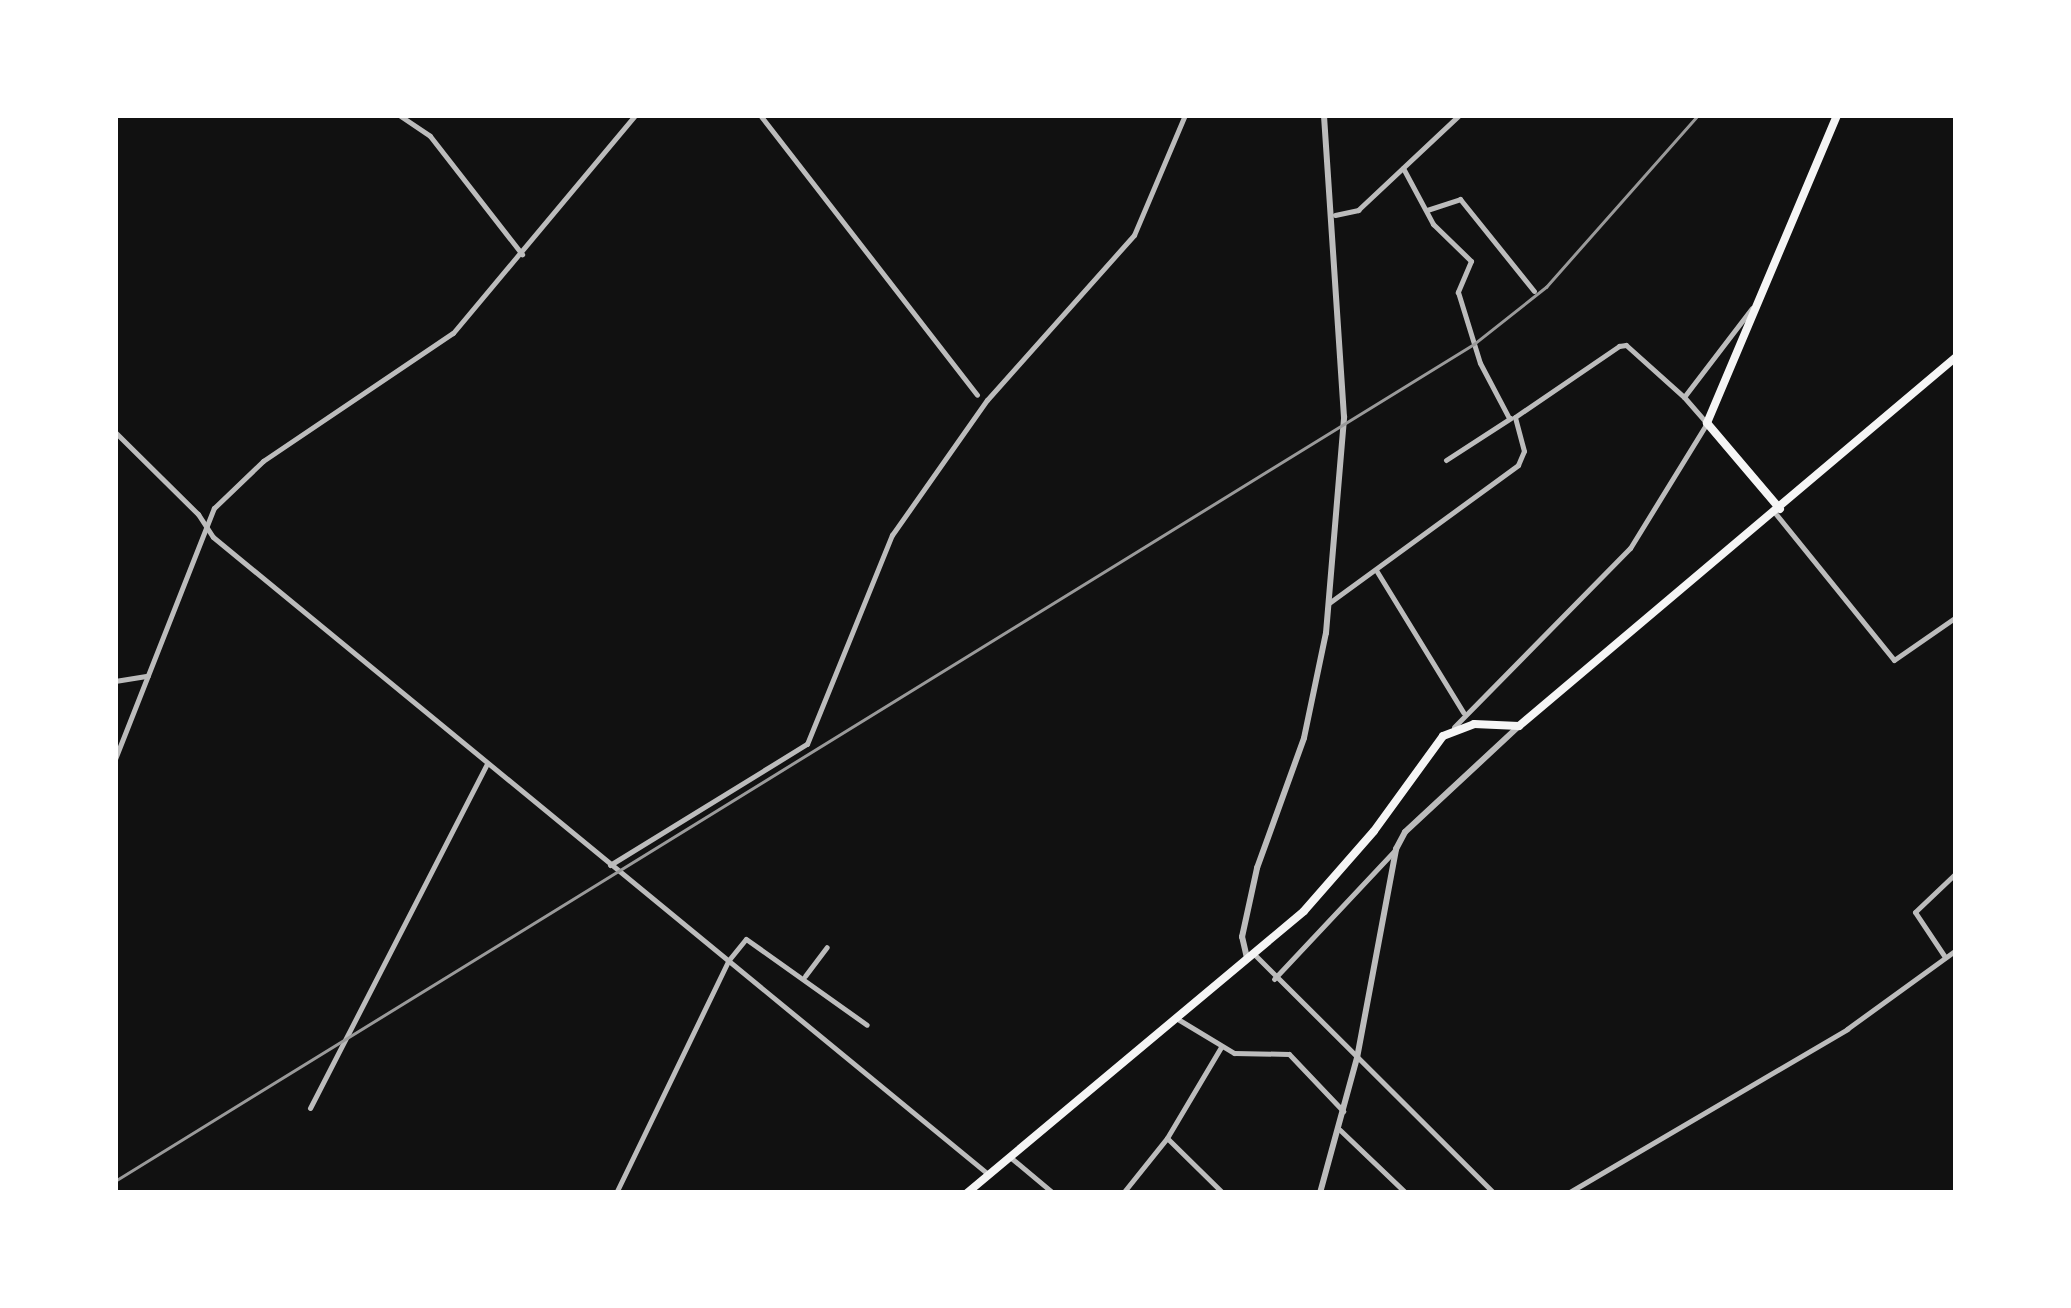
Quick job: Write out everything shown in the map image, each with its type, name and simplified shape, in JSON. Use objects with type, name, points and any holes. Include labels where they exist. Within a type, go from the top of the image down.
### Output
[{"type":"main road","points":[[1777,511],[1707,423],[1837,115]]},
{"type":"main road","points":[[966,1193],[1250,956],[1328,885],[1454,726],[1519,726],[1956,357]]},
{"type":"street","points":[[400,115],[430,136],[522,255]]},
{"type":"street","points":[[115,760],[204,524],[263,462],[441,343],[522,255],[635,115]]},
{"type":"street","points":[[760,115],[977,394]]},
{"type":"street","points":[[610,865],[807,744],[892,534],[988,400],[1134,235],[1185,115]]},
{"type":"street","points":[[1324,115],[1335,216],[1344,437],[1328,603],[1304,738],[1257,868],[1242,937],[1250,956],[1494,1193]]},
{"type":"street","points":[[1335,216],[1358,210],[1459,115]]},
{"type":"street","points":[[1328,603],[1518,465],[1524,451],[1512,418],[1480,363],[1458,292],[1471,261],[1427,210],[1403,168]]},
{"type":"street","points":[[1427,210],[1460,199],[1534,291]]},
{"type":"street","points":[[1684,398],[1760,298]]},
{"type":"street","points":[[1446,460],[1626,344],[1707,423],[1630,548],[1463,712],[1454,726]]},
{"type":"street","points":[[115,432],[204,524],[488,764],[988,1174]]},
{"type":"street","points":[[1777,511],[1894,660],[1956,616]]},
{"type":"street","points":[[1376,570],[1463,712]]},
{"type":"street","points":[[115,681],[148,676]]},
{"type":"street","points":[[1274,979],[1396,849],[1405,832],[1519,726]]},
{"type":"street","points":[[310,1108],[488,764]]},
{"type":"street","points":[[1320,1193],[1357,1058],[1396,849]]},
{"type":"street","points":[[1946,957],[1914,912],[1956,873]]},
{"type":"street","points":[[616,1193],[728,961],[741,942],[752,940],[867,1025]]},
{"type":"street","points":[[805,976],[827,947]]},
{"type":"street","points":[[1568,1193],[1847,1029],[1956,950]]},
{"type":"street","points":[[1176,1018],[1220,1047],[1243,1055],[1288,1054],[1343,1111]]},
{"type":"street","points":[[1123,1193],[1167,1138],[1220,1047]]},
{"type":"street","points":[[1340,1130],[1406,1193]]},
{"type":"street","points":[[1167,1138],[1223,1193]]},
{"type":"street","points":[[1010,1157],[1053,1193]]},
{"type":"railway","points":[[115,1181],[1474,344],[1546,287],[1698,115]]}]
